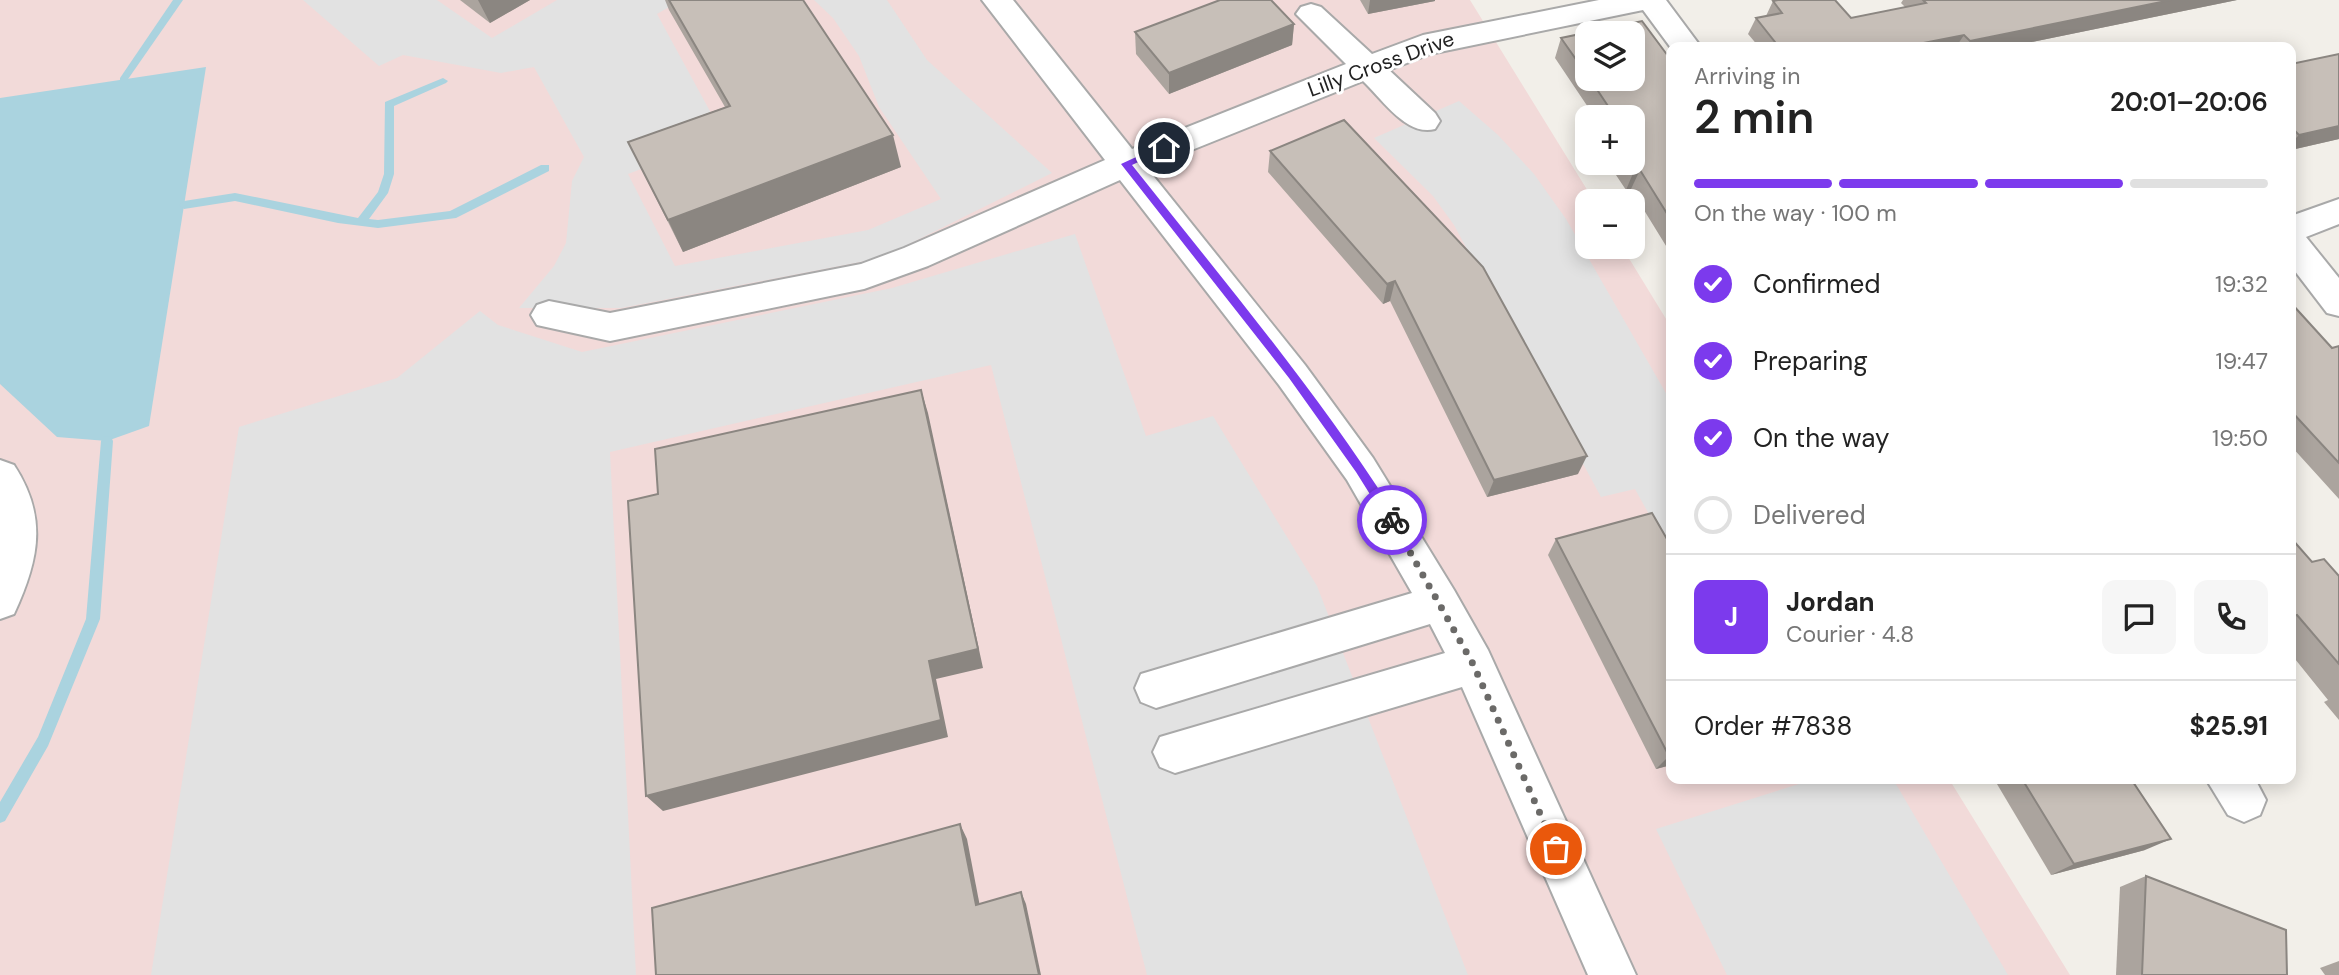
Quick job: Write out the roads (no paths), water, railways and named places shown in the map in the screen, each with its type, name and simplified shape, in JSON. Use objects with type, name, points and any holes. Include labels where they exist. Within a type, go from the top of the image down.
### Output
[{"type":"street","points":[[998,0],[1360,468],[1473,664],[1612,975]]},
{"type":"street","points":[[1649,0],[1682,42]]},
{"type":"street","name":"Lilly Cross Drive","points":[[549,315],[610,327],[864,276],[916,257],[1126,164],[1423,45],[1473,32],[1649,0]]},
{"type":"street","points":[[1311,14],[1424,121]]},
{"type":"street","points":[[2296,227],[2339,211]]},
{"type":"street","points":[[2296,248],[2339,303]]},
{"type":"street","points":[[0,476],[11,489],[20,517],[14,554],[0,601]]},
{"type":"street","points":[[1156,688],[1440,603]]},
{"type":"street","points":[[1175,752],[1473,664]]},
{"type":"water","points":[[206,67],[149,426],[107,441],[57,437],[0,384],[0,98]]},
{"type":"waterway","points":[[123,80],[178,0]]},
{"type":"waterway","points":[[361,222],[383,193],[389,174],[389,104],[443,81]]},
{"type":"waterway","points":[[361,222],[378,224],[452,215],[545,168]]},
{"type":"waterway","points":[[184,205],[235,197],[361,222]]},
{"type":"waterway","points":[[0,816],[43,741],[93,619],[107,441]]}]
